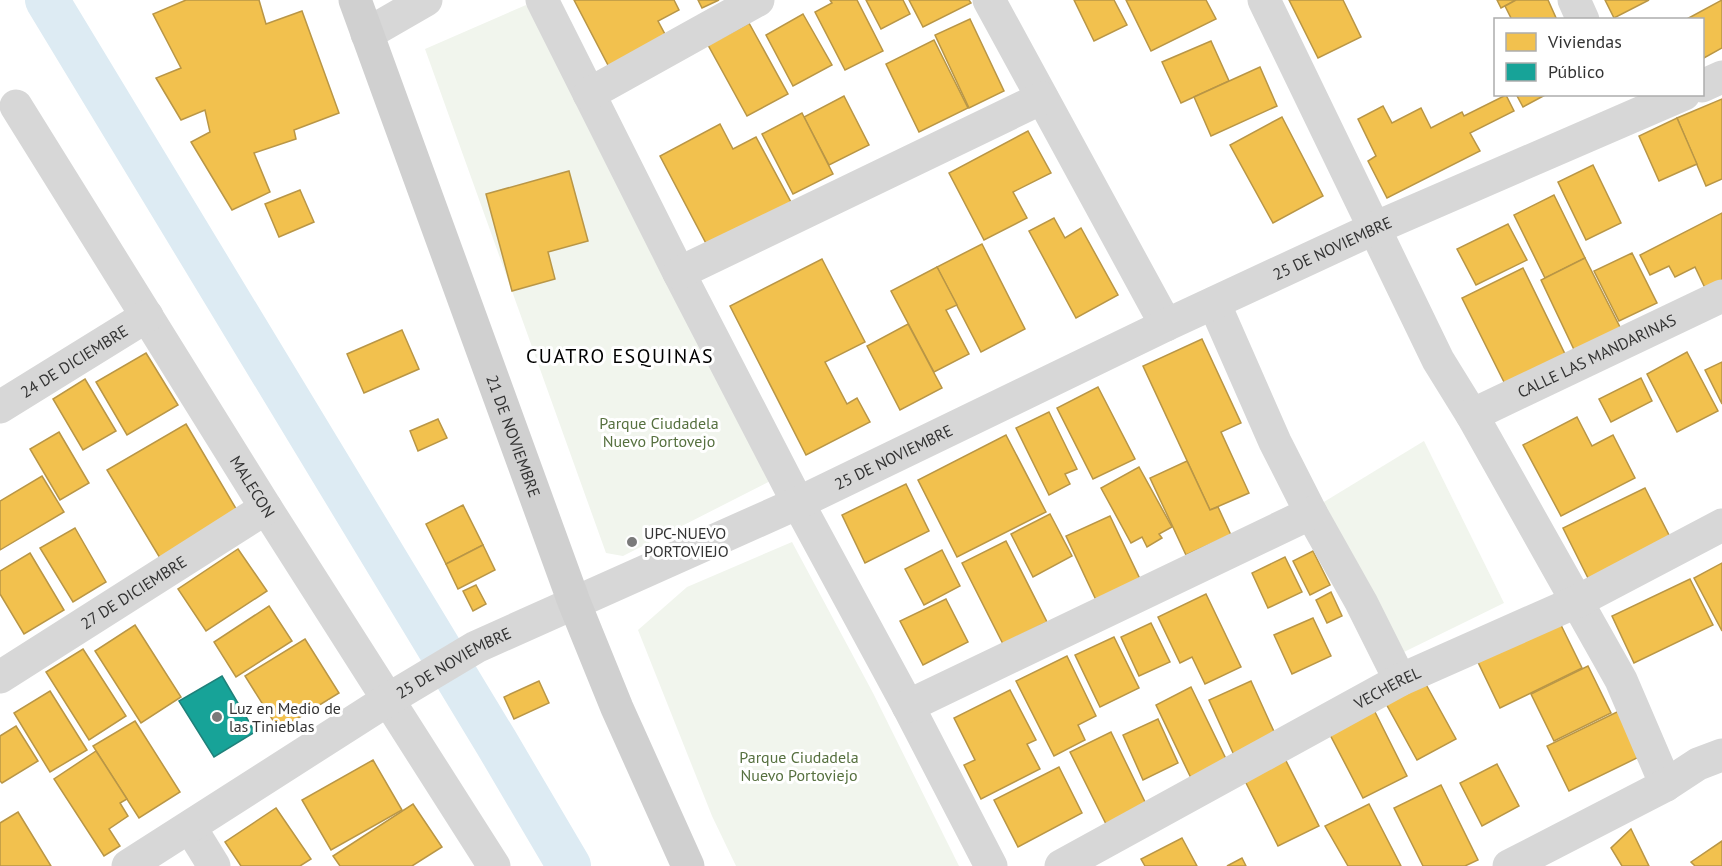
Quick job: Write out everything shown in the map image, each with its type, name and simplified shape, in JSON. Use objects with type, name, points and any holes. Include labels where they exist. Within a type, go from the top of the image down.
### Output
[{"type":"street","name":"21 DE NOVIEMBRE","points":[[355,0],[574,602],[617,708],[688,866]]},
{"type":"street","points":[[367,34],[426,0]]},
{"type":"street","points":[[542,0],[798,503],[908,706],[991,866]]},
{"type":"street","points":[[589,94],[758,0]]},
{"type":"street","points":[[989,0],[1166,325]]},
{"type":"street","points":[[1264,0],[1438,360],[1472,415],[1621,680],[1666,784]]},
{"type":"street","points":[[1574,0],[1582,18]]},
{"type":"street","points":[[1704,85],[1722,77]]},
{"type":"street","name":"25 DE NOVIEMBRE","points":[[128,866],[402,691],[476,647],[798,503],[1624,107],[1675,96]]},
{"type":"street","points":[[679,273],[1042,98]]},
{"type":"street","name":"MALECON","points":[[16,106],[266,508],[402,691],[494,866]]},
{"type":"street","name":"CALLE LAS MANDARINAS","points":[[1472,415],[1722,296]]},
{"type":"street","points":[[1214,303],[1275,442],[1400,680]]},
{"type":"street","name":"24 DE DICIEMBRE","points":[[0,407],[147,316]]},
{"type":"street","name":"27 DE DICIEMBRE","points":[[0,677],[266,508]]},
{"type":"street","points":[[908,706],[1311,513]]},
{"type":"street","name":"VECHEREL","points":[[1061,866],[1400,680],[1576,602],[1722,525]]},
{"type":"street","points":[[1509,866],[1666,784],[1698,764],[1722,755]]},
{"type":"street","points":[[190,827],[214,866]]},
{"type":"green space","name":"Parque Ciudadela Nuevo Portovejo","points":[[526,5],[778,459],[788,472],[623,556],[606,553],[425,49]]},
{"type":"green space","points":[[1424,441],[1504,603],[1404,652],[1314,508]]},
{"type":"green space","name":"Parque Ciudadela Nuevo Portoviejo","points":[[792,542],[873,693],[959,866],[736,866],[712,816],[638,630],[687,587]]},
{"type":"building: Viviendas","points":[[186,0],[259,0],[266,24],[302,11],[339,113],[294,130],[296,139],[254,153],[270,192],[232,210],[191,142],[210,132],[205,110],[181,120],[156,78],[181,68],[153,14]]},
{"type":"building: Viviendas","points":[[574,0],[674,0],[679,10],[658,21],[667,38],[609,67]]},
{"type":"building: Viviendas","points":[[698,0],[719,0],[702,8]]},
{"type":"building: Viviendas","points":[[830,0],[857,0],[883,51],[845,70],[815,12],[832,3]]},
{"type":"building: Viviendas","points":[[866,0],[903,0],[910,14],[881,29]]},
{"type":"building: Viviendas","points":[[909,0],[969,0],[971,3],[923,27]]},
{"type":"building: Viviendas","points":[[1074,0],[1114,0],[1127,25],[1094,41]]},
{"type":"building: Viviendas","points":[[1126,0],[1206,0],[1216,19],[1151,51]]},
{"type":"building: Viviendas","points":[[1289,0],[1343,0],[1361,37],[1318,58]]},
{"type":"building: Viviendas","points":[[1497,0],[1516,0],[1501,8]]},
{"type":"building: Viviendas","points":[[1516,0],[1548,0],[1556,18],[1511,18],[1505,6]]},
{"type":"building: Viviendas","points":[[1605,0],[1649,0],[1614,18]]},
{"type":"building: Viviendas","points":[[1722,0],[1722,48],[1704,58],[1704,18],[1689,18]]},
{"type":"building: Viviendas","points":[[803,14],[832,65],[793,86],[766,35]]},
{"type":"building: Viviendas","points":[[970,19],[1004,91],[969,108],[935,35]]},
{"type":"building: Viviendas","points":[[749,23],[788,94],[747,116],[708,45]]},
{"type":"building: Viviendas","points":[[934,40],[968,108],[919,132],[886,64]]},
{"type":"building: Viviendas","points":[[1211,41],[1229,81],[1181,103],[1162,62]]},
{"type":"building: Viviendas","points":[[1260,67],[1277,106],[1211,136],[1194,97]]},
{"type":"building: Viviendas","points":[[844,96],[869,145],[829,165],[804,117]]},
{"type":"building: Viviendas","points":[[1504,96],[1506,96],[1514,111],[1470,133],[1480,151],[1387,198],[1368,161],[1376,156],[1358,119],[1383,106],[1392,123],[1421,108],[1431,128],[1462,112],[1464,116]]},
{"type":"building: Viviendas","points":[[1517,96],[1543,96],[1523,107]]},
{"type":"building: Viviendas","points":[[1722,99],[1722,179],[1706,186],[1677,118]]},
{"type":"building: Viviendas","points":[[802,113],[833,174],[793,194],[762,134]]},
{"type":"building: Viviendas","points":[[1282,117],[1323,196],[1273,223],[1230,145]]},
{"type":"building: Viviendas","points":[[1677,118],[1697,164],[1659,181],[1639,136]]},
{"type":"building: Viviendas","points":[[720,124],[733,149],[756,137],[792,204],[709,249],[660,156]]},
{"type":"building: Viviendas","points":[[1028,131],[1051,173],[1013,192],[1027,218],[984,240],[949,173]]},
{"type":"building: Viviendas","points":[[1593,165],[1621,223],[1586,240],[1558,182]]},
{"type":"building: Viviendas","points":[[569,171],[588,241],[548,252],[555,279],[512,291],[486,194]]},
{"type":"building: Viviendas","points":[[300,190],[314,222],[279,237],[265,204]]},
{"type":"building: Viviendas","points":[[1554,195],[1585,258],[1545,278],[1514,215]]},
{"type":"building: Viviendas","points":[[1722,213],[1722,280],[1705,288],[1695,267],[1675,277],[1669,266],[1650,275],[1640,255]]},
{"type":"building: Viviendas","points":[[1054,218],[1065,238],[1081,228],[1118,295],[1076,318],[1029,231]]},
{"type":"building: Viviendas","points":[[1508,224],[1527,260],[1476,285],[1457,249]]},
{"type":"building: Viviendas","points":[[982,244],[1025,329],[981,352],[937,267]]},
{"type":"building: Viviendas","points":[[1632,253],[1657,303],[1619,321],[1594,271]]},
{"type":"building: Viviendas","points":[[1585,258],[1624,335],[1578,358],[1541,280]]},
{"type":"building: Viviendas","points":[[822,259],[865,342],[825,362],[847,404],[857,398],[870,422],[806,455],[730,306]]},
{"type":"building: Viviendas","points":[[937,267],[957,305],[946,310],[969,354],[934,372],[891,291]]},
{"type":"building: Viviendas","points":[[1523,268],[1565,354],[1505,384],[1462,298]]},
{"type":"building: Viviendas","points":[[908,324],[942,388],[900,410],[867,346]]},
{"type":"building: Viviendas","points":[[402,330],[419,369],[364,393],[347,354]]},
{"type":"building: Viviendas","points":[[1202,339],[1241,423],[1221,432],[1249,493],[1210,510],[1143,366]]},
{"type":"building: Viviendas","points":[[1687,352],[1718,411],[1677,432],[1647,374]]},
{"type":"building: Viviendas","points":[[146,353],[178,405],[127,435],[96,382]]},
{"type":"building: Viviendas","points":[[1722,362],[1722,404],[1705,370]]},
{"type":"building: Viviendas","points":[[1641,378],[1652,401],[1611,422],[1599,399]]},
{"type":"building: Viviendas","points":[[85,379],[116,431],[83,450],[53,399]]},
{"type":"building: Viviendas","points":[[1098,387],[1135,459],[1093,479],[1057,408]]},
{"type":"building: Viviendas","points":[[1049,412],[1077,469],[1065,474],[1070,484],[1049,495],[1016,428]]},
{"type":"building: Viviendas","points":[[1577,417],[1592,446],[1613,435],[1635,478],[1561,516],[1523,445]]},
{"type":"building: Viviendas","points":[[438,419],[447,438],[418,451],[410,431]]},
{"type":"building: Viviendas","points":[[186,424],[238,512],[160,558],[107,470]]},
{"type":"building: Viviendas","points":[[59,432],[89,483],[60,500],[30,449]]},
{"type":"building: Viviendas","points":[[1006,435],[1046,512],[957,557],[918,480]]},
{"type":"building: Viviendas","points":[[1187,461],[1210,510],[1218,507],[1231,535],[1186,555],[1150,478]]},
{"type":"building: Viviendas","points":[[1139,467],[1172,527],[1159,534],[1162,538],[1147,547],[1142,537],[1131,543],[1101,488]]},
{"type":"building: Viviendas","points":[[42,476],[64,512],[0,550],[0,501]]},
{"type":"building: Viviendas","points":[[906,484],[929,531],[865,563],[842,515]]},
{"type":"building: Viviendas","points":[[1645,488],[1671,539],[1589,580],[1563,528]]},
{"type":"building: Viviendas","points":[[463,505],[483,545],[446,564],[426,524]]},
{"type":"building: Viviendas","points":[[1050,514],[1072,556],[1033,577],[1011,534]]},
{"type":"building: Viviendas","points":[[1110,516],[1140,579],[1096,600],[1066,536]]},
{"type":"building: Viviendas","points":[[75,528],[106,582],[73,602],[40,548]]},
{"type":"building: Viviendas","points":[[1006,541],[1047,622],[1003,644],[962,563]]},
{"type":"building: Viviendas","points":[[483,545],[495,570],[458,589],[446,564]]},
{"type":"building: Viviendas","points":[[238,549],[267,591],[206,631],[178,589]]},
{"type":"building: Viviendas","points":[[942,550],[960,586],[924,605],[905,569]]},
{"type":"building: Viviendas","points":[[1313,551],[1330,585],[1310,595],[1293,561]]},
{"type":"building: Viviendas","points":[[30,553],[64,610],[24,634],[0,594],[0,571]]},
{"type":"building: Viviendas","points":[[1285,557],[1302,592],[1268,608],[1252,573]]},
{"type":"building: Viviendas","points":[[1722,563],[1722,631],[1694,578]]},
{"type":"building: Viviendas","points":[[1690,579],[1713,625],[1634,663],[1612,616]]},
{"type":"building: Viviendas","points":[[476,585],[486,604],[473,611],[463,591]]},
{"type":"building: Viviendas","points":[[1331,592],[1342,616],[1327,623],[1316,600]]},
{"type":"building: Viviendas","points":[[1206,594],[1241,667],[1205,684],[1192,657],[1180,663],[1158,617]]},
{"type":"building: Viviendas","points":[[946,599],[968,642],[923,665],[900,621]]},
{"type":"building: Viviendas","points":[[269,606],[292,641],[236,677],[214,642]]},
{"type":"building: Viviendas","points":[[1313,618],[1331,656],[1292,674],[1274,635]]},
{"type":"building: Viviendas","points":[[1558,619],[1582,668],[1500,708],[1476,658]]},
{"type":"building: Viviendas","points":[[1151,623],[1170,662],[1139,676],[1121,637]]},
{"type":"building: Viviendas","points":[[135,625],[181,697],[141,723],[95,651]]},
{"type":"building: Viviendas","points":[[1114,637],[1139,688],[1100,707],[1075,655]]},
{"type":"building: Viviendas","points":[[305,639],[339,693],[279,730],[245,676]]},
{"type":"building: Viviendas","points":[[83,649],[126,716],[89,740],[46,672]]},
{"type":"building: Viviendas","points":[[1067,656],[1096,716],[1078,725],[1085,740],[1054,756],[1016,681]]},
{"type":"building: Viviendas","points":[[1588,666],[1611,713],[1554,741],[1531,694]]},
{"type":"building: Viviendas","points":[[1423,679],[1456,739],[1417,760],[1384,700]]},
{"type":"building: Viviendas","points":[[539,681],[549,703],[514,719],[504,697]]},
{"type":"building: Viviendas","points":[[1251,681],[1276,736],[1234,755],[1209,700]]},
{"type":"building: Viviendas","points":[[1191,687],[1227,761],[1191,778],[1156,705]]},
{"type":"building: Viviendas","points":[[1010,690],[1036,740],[1027,744],[1040,769],[981,799],[964,765],[975,760],[954,718]]},
{"type":"building: Viviendas","points":[[50,691],[87,750],[50,772],[14,713]]},
{"type":"building: Viviendas","points":[[1371,704],[1407,776],[1363,798],[1326,727]]},
{"type":"building: Viviendas","points":[[1619,711],[1641,756],[1569,791],[1547,746]]},
{"type":"building: Viviendas","points":[[1158,719],[1178,763],[1143,780],[1123,735]]},
{"type":"building: Viviendas","points":[[135,721],[180,792],[139,818],[93,746]]},
{"type":"building: Viviendas","points":[[16,726],[38,761],[2,783],[0,781],[0,736]]},
{"type":"building: Viviendas","points":[[1111,732],[1146,804],[1106,824],[1070,752]]},
{"type":"building: Viviendas","points":[[1280,749],[1319,826],[1278,846],[1239,769]]},
{"type":"building: Viviendas","points":[[96,751],[127,799],[120,803],[128,816],[109,829],[120,846],[104,856],[54,779]]},
{"type":"building: Viviendas","points":[[373,760],[402,810],[331,850],[302,800]]},
{"type":"building: Viviendas","points":[[1497,764],[1519,806],[1482,826],[1460,783]]},
{"type":"building: Viviendas","points":[[1059,767],[1082,813],[1018,847],[994,800]]},
{"type":"building: Viviendas","points":[[1441,785],[1478,860],[1465,866],[1423,866],[1394,808]]},
{"type":"building: Viviendas","points":[[413,804],[442,847],[412,866],[340,866],[333,856]]},
{"type":"building: Viviendas","points":[[1369,804],[1401,866],[1348,866],[1325,826]]},
{"type":"building: Viviendas","points":[[276,808],[311,859],[300,866],[241,866],[225,842]]},
{"type":"building: Viviendas","points":[[18,812],[51,866],[0,866],[0,823]]},
{"type":"building: Viviendas","points":[[1631,829],[1649,866],[1622,866],[1611,848]]},
{"type":"building: Viviendas","points":[[1182,838],[1197,866],[1145,866],[1141,859]]},
{"type":"building: Viviendas","points":[[1722,841],[1722,866],[1695,866],[1691,862]]},
{"type":"building: Viviendas","points":[[1242,858],[1246,866],[1227,866]]},
{"type":"building: Público","name":"Luz en Medio de las Tinieblas","points":[[222,676],[255,732],[214,757],[179,701]]},
{"type":"waterway","points":[[47,0],[569,866]]},
{"type":"place","name":"UPC-NUEVO PORTOVIEJO","points":[[632,542]]},
{"type":"place","name":"Luz en Medio de las Tinieblas","points":[[217,717]]},
{"type":"district","name":"CUATRO ESQUINAS","points":[[620,356]]}]
